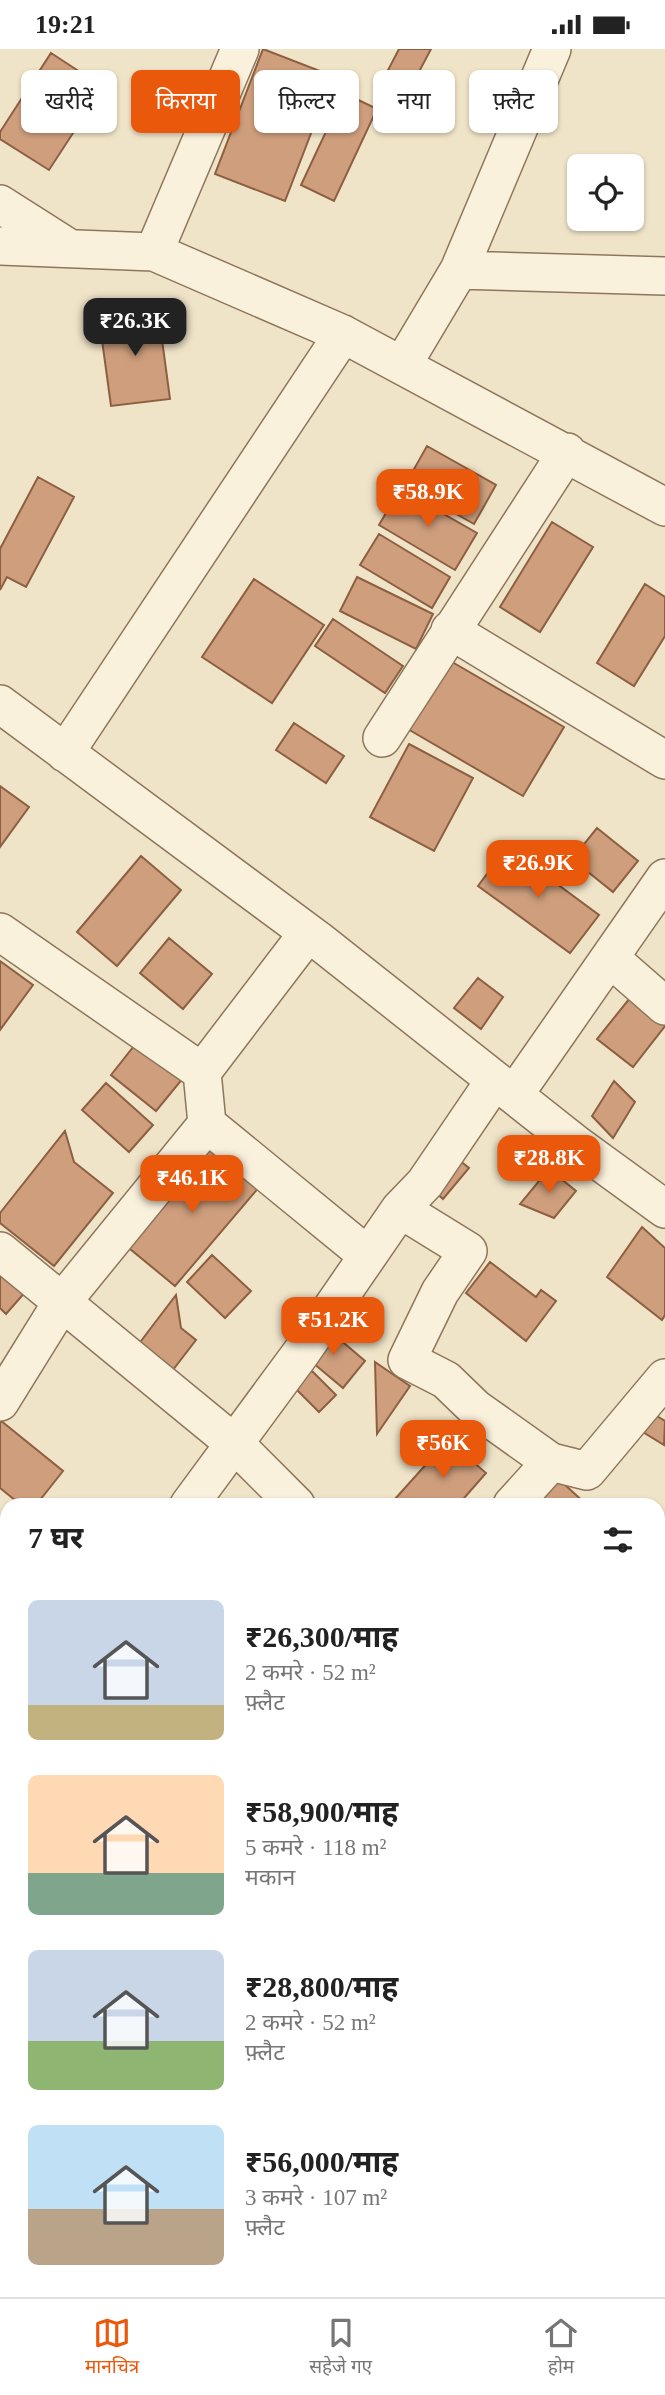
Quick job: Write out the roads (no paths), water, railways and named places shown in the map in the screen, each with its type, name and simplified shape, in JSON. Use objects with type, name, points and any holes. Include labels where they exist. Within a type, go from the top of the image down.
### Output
[{"type":"street","points":[[154,252],[240,49]]},
{"type":"street","points":[[403,364],[459,270],[552,49]]},
{"type":"street","points":[[0,204],[67,247]]},
{"type":"street","points":[[0,246],[154,252],[343,334],[665,507]]},
{"type":"street","points":[[459,270],[665,276]]},
{"type":"street","points":[[65,753],[343,334]]},
{"type":"street","points":[[382,738],[567,453]]},
{"type":"street","points":[[450,630],[665,760]]},
{"type":"street","points":[[0,704],[308,933],[505,1088],[665,1209]]},
{"type":"street","points":[[194,1498],[400,1209],[505,1088],[610,958],[665,878]]},
{"type":"street","points":[[0,932],[202,1072]]},
{"type":"street","points":[[0,1402],[62,1302],[207,1124],[202,1072],[308,933]]},
{"type":"street","points":[[610,958],[665,1006]]},
{"type":"street","points":[[207,1124],[367,1255]]},
{"type":"street","points":[[400,1209],[468,1251],[440,1292],[407,1360],[446,1380],[475,1408],[551,1462],[587,1471],[665,1378]]},
{"type":"street","points":[[0,1251],[235,1444],[289,1498]]},
{"type":"street","points":[[518,1498],[551,1462]]}]
